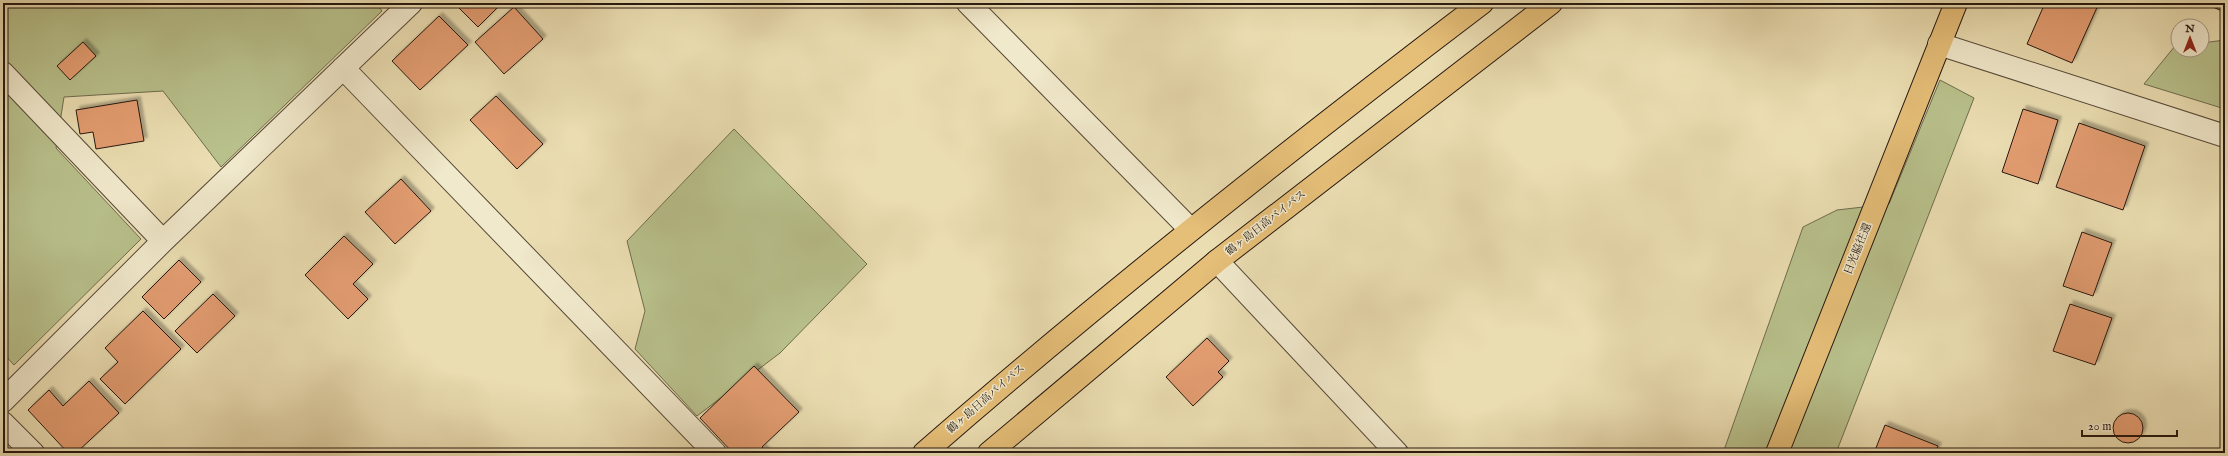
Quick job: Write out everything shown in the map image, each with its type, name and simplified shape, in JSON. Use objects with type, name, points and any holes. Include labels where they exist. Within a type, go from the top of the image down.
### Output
[{"type":"highway","name":"鶴ヶ島日高バイパス","points":[[924,453],[1019,370],[1190,229],[1482,3]]},
{"type":"highway","name":"鶴ヶ島日高バイパス","points":[[989,453],[1217,261],[1551,3]]},
{"type":"highway","name":"日光脇往還","points":[[1777,453],[1956,3]]},
{"type":"street","points":[[7,389],[411,3]]},
{"type":"street","points":[[968,3],[1190,229]]},
{"type":"street","points":[[1939,44],[2225,136]]},
{"type":"street","points":[[343,68],[715,453]]},
{"type":"street","points":[[3,73],[163,241]]},
{"type":"street","points":[[1217,261],[1397,453]]},
{"type":"street","points":[[3,423],[33,453]]},
{"type":"green space","points":[[3,3],[376,3],[382,11],[221,167],[163,91],[64,97],[56,148],[141,239],[14,365],[3,353]]},
{"type":"green space","points":[[2225,40],[2225,109],[2144,84],[2170,52],[2170,58],[2210,58],[2210,42]]},
{"type":"green space","points":[[1940,80],[1974,98],[1836,453],[1723,453],[1803,227],[1837,210],[1889,204]]},
{"type":"green space","points":[[734,129],[867,264],[780,353],[697,416],[635,349],[645,311],[627,241]]},
{"type":"building","points":[[458,3],[502,3],[478,27],[456,5]]},
{"type":"building","points":[[525,3],[533,3],[529,7]]},
{"type":"building","points":[[2045,3],[2099,3],[2072,63],[2027,44]]},
{"type":"building","points":[[2225,3],[2225,12],[2205,4]]},
{"type":"building","points":[[514,7],[543,39],[504,74],[475,42]]},
{"type":"building","points":[[439,16],[468,45],[420,90],[392,61]]},
{"type":"building","points":[[83,42],[96,56],[70,80],[57,66]]},
{"type":"building","points":[[496,96],[543,144],[517,169],[470,120]]},
{"type":"building","points":[[137,100],[144,141],[96,149],[93,132],[80,134],[76,110]]},
{"type":"building","points":[[2023,109],[2058,120],[2038,184],[2002,172]]},
{"type":"building","points":[[2079,123],[2145,146],[2123,210],[2056,187]]},
{"type":"building","points":[[401,179],[431,211],[395,244],[365,212]]},
{"type":"building","points":[[2082,232],[2112,243],[2093,296],[2063,286]]},
{"type":"building","points":[[344,236],[373,264],[353,284],[368,299],[348,319],[305,275]]},
{"type":"building","points":[[179,260],[201,282],[164,319],[142,297]]},
{"type":"building","points":[[213,294],[235,316],[197,353],[175,331]]},
{"type":"building","points":[[2070,304],[2112,318],[2095,365],[2053,351]]},
{"type":"building","points":[[143,311],[181,349],[125,404],[100,379],[118,362],[105,348]]},
{"type":"building","points":[[1207,338],[1229,361],[1218,372],[1223,377],[1193,406],[1166,377]]},
{"type":"building","points":[[754,366],[799,412],[762,447],[768,453],[733,453],[700,418]]},
{"type":"building","points":[[89,381],[119,413],[76,453],[68,453],[28,410],[49,390],[63,406]]},
{"type":"building","points":[[2128,413],[2139,417],[2143,428],[2139,439],[2128,443],[2117,439],[2113,428],[2117,417]]},
{"type":"building","points":[[1885,425],[1938,446],[1935,453],[1874,453]]}]
